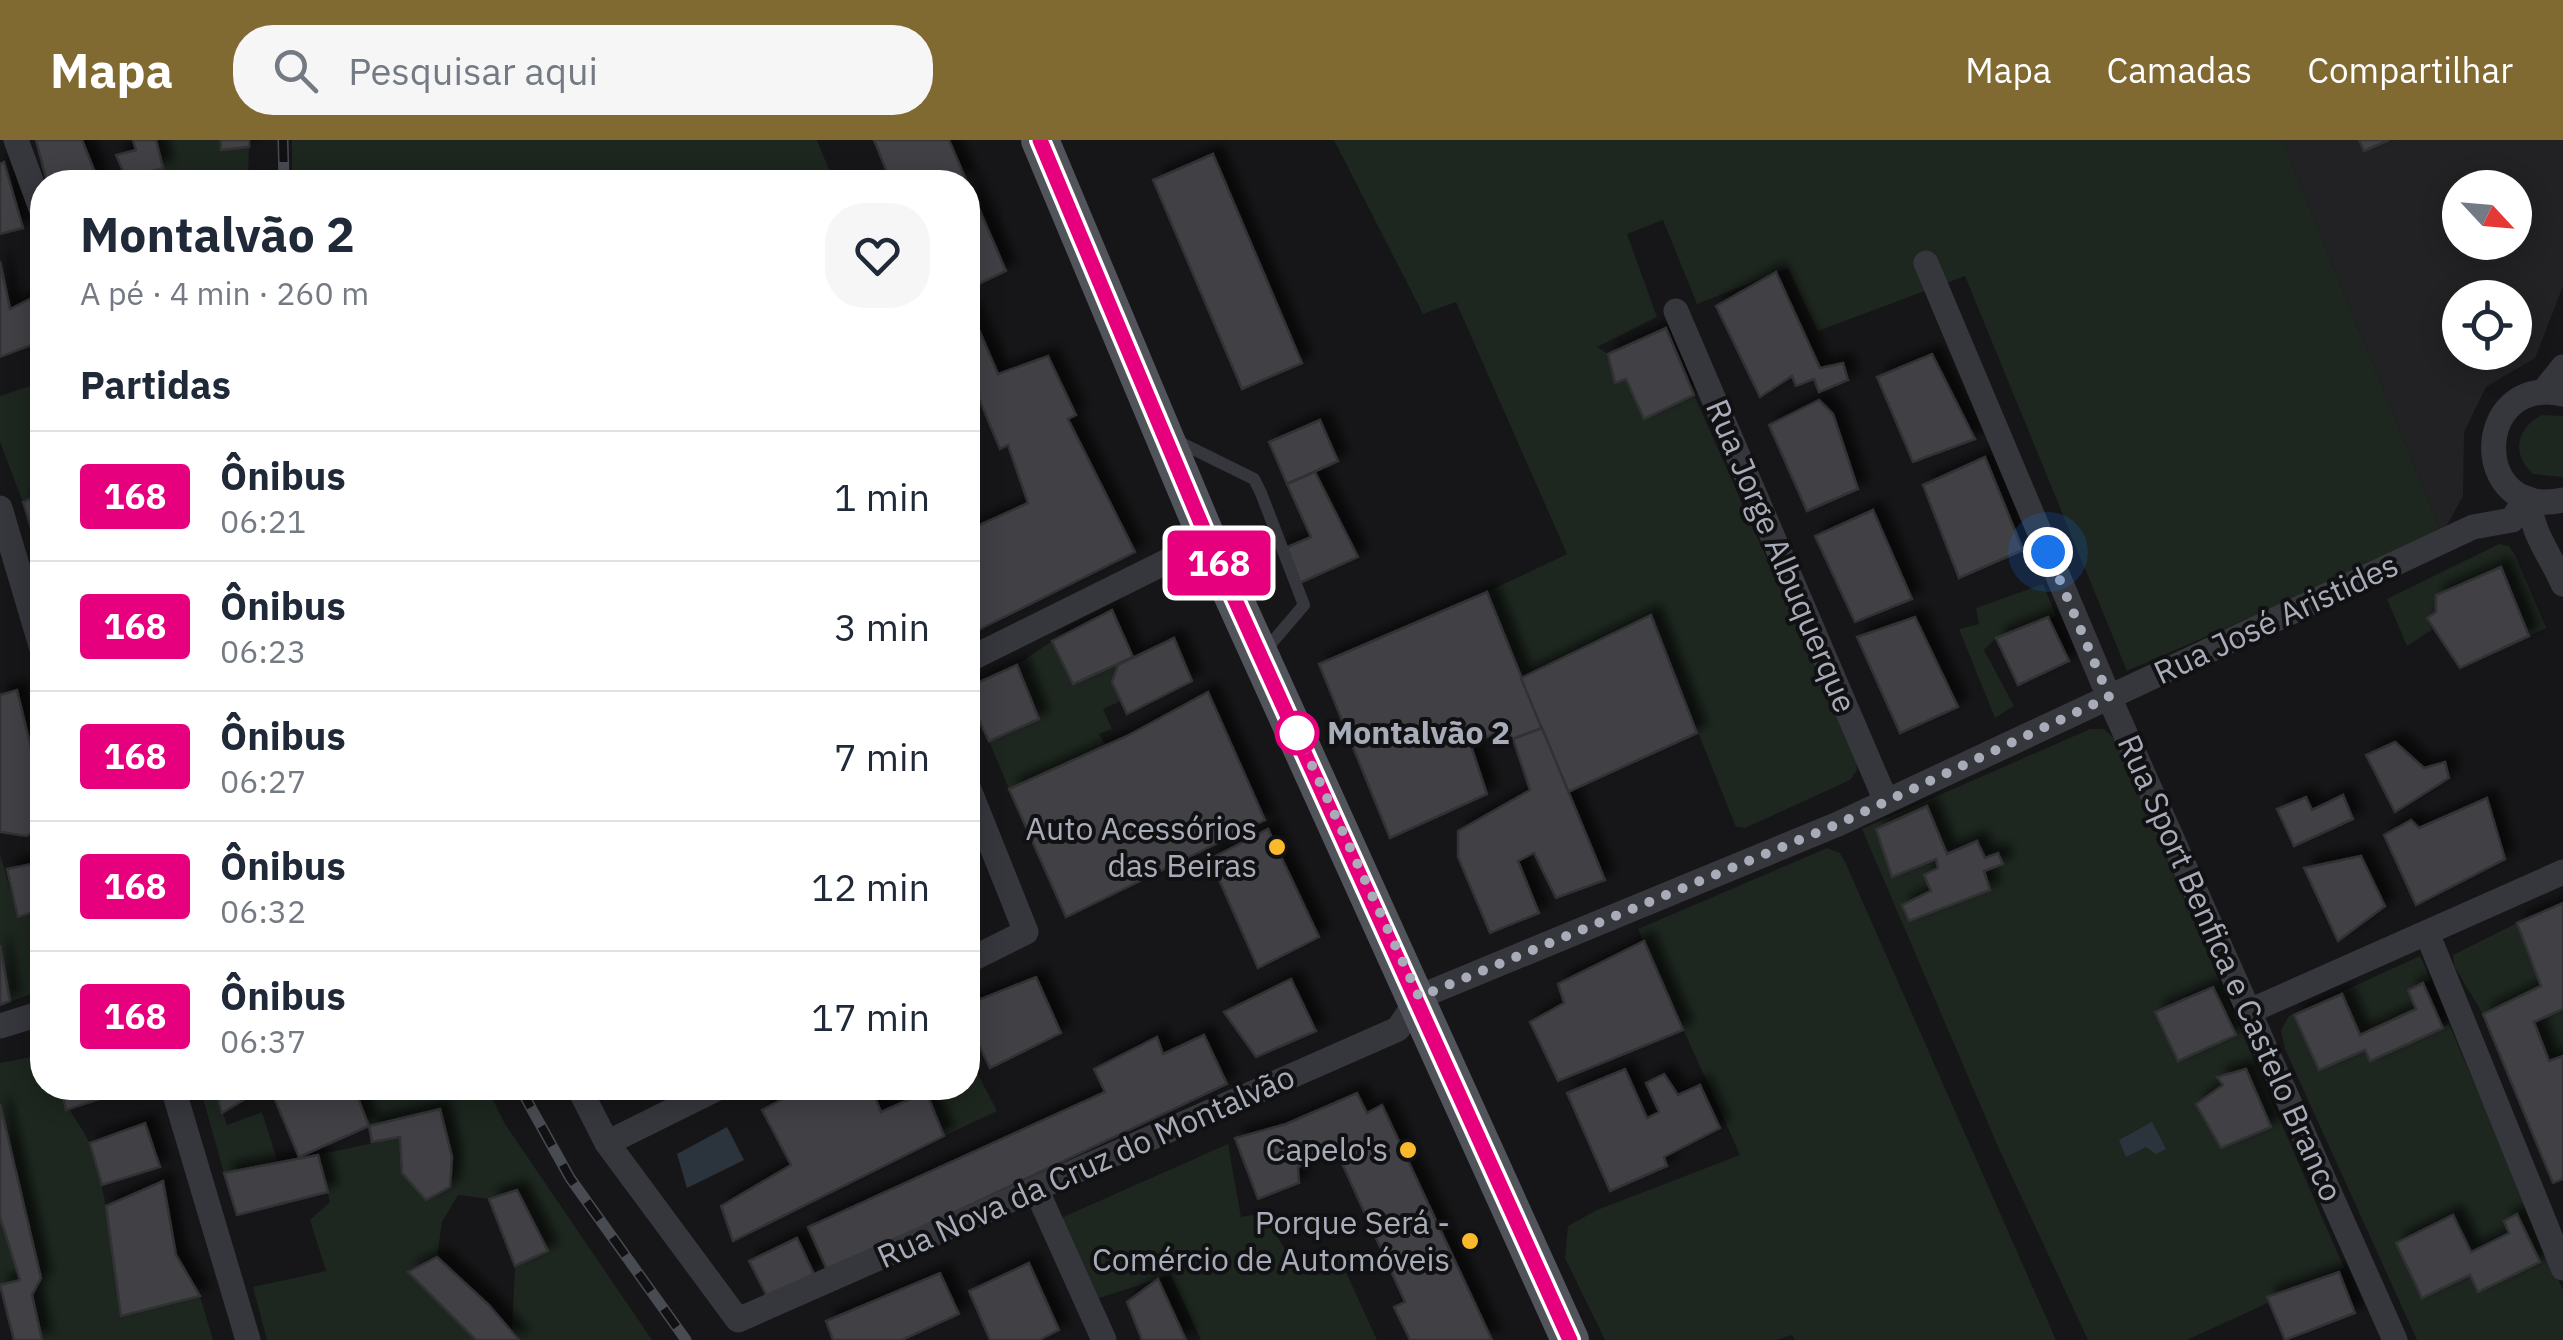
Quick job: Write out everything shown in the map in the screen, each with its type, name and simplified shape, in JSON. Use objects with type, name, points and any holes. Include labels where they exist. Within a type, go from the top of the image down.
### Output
[{"type":"main road","points":[[1040,140],[1208,540],[1419,997],[1570,1340]]},
{"type":"street","points":[[16,140],[30,178]]},
{"type":"street","name":"Rua Sport Benfica e Castelo Branco","points":[[1926,263],[2109,697],[2395,1340]]},
{"type":"street","name":"Rua Jorge Albuquerque","points":[[1676,311],[1886,801]]},
{"type":"street","points":[[2563,366],[2553,393],[2525,396],[2498,421],[2492,454],[2503,480],[2527,498],[2563,500]]},
{"type":"street","points":[[2473,527],[2503,480]]},
{"type":"street","points":[[2527,498],[2532,530],[2552,557],[2563,584]]},
{"type":"street","name":"Rua José Aristides","points":[[1419,997],[1886,801],[2473,527],[2512,520],[2527,498]]},
{"type":"street","points":[[0,508],[30,609]]},
{"type":"street","points":[[2552,557],[2563,509]]},
{"type":"street","points":[[980,654],[1208,540]]},
{"type":"street","points":[[980,817],[1026,932],[980,955]]},
{"type":"street","points":[[2250,1012],[2563,872]]},
{"type":"street","points":[[2426,933],[2563,1268]]},
{"type":"street","name":"Rua Nova da Cruz do Montalvão","points":[[607,1143],[738,1320],[1398,1029],[1419,997]]},
{"type":"street","points":[[0,1026],[30,1017]]},
{"type":"street","points":[[178,1100],[248,1340]]},
{"type":"street","points":[[585,1100],[607,1143],[694,1100]]},
{"type":"street","points":[[1036,1188],[1104,1340]]},
{"type":"lane","points":[[1164,435],[1254,479],[1304,605],[1262,655]]},
{"type":"shaded area","points":[[156,140],[221,140],[222,150],[249,147],[248,170],[156,170],[163,168]]},
{"type":"shaded area","points":[[292,140],[817,140],[829,170],[292,170]]},
{"type":"shaded area","points":[[1334,140],[2282,140],[2442,534],[2127,671],[1965,276],[1818,331],[1788,268],[1697,304],[1663,220],[1627,234],[1657,317],[1597,347],[1608,354],[1615,383],[1626,379],[1644,419],[1694,395],[1856,759],[1857,770],[1850,780],[1745,828],[1736,827],[1651,615],[1521,678],[1487,592],[1567,554],[1456,302],[1423,314]]},
{"type":"shaded area","points":[[2282,140],[2563,140],[2563,286],[2535,358],[2532,360],[2532,280],[2442,280],[2442,370],[2515,370],[2486,387],[2464,432],[2463,496],[2442,534]]},
{"type":"shaded area","points":[[30,386],[30,499],[23,502],[0,442],[0,396]]},
{"type":"shaded area","points":[[2542,415],[2563,416],[2563,477],[2533,474],[2521,458],[2522,434]]},
{"type":"shaded area","points":[[2499,544],[2509,546],[2515,555],[2546,628],[2529,636],[2500,567],[2436,595],[2436,612],[2427,619],[2432,630],[2407,646],[2387,599]]},
{"type":"shaded area","points":[[2043,584],[2056,616],[1996,638],[1984,650],[2014,706],[1995,718],[1959,629],[1979,624],[1976,608]]},
{"type":"shaded area","points":[[1052,641],[1074,684],[1121,664],[1112,682],[1121,701],[1103,709],[1112,729],[1099,734],[1106,746],[1009,789],[989,741],[1039,719],[1017,665]]},
{"type":"shaded area","points":[[2090,729],[2104,729],[2115,739],[2344,1268],[2187,1340],[2088,1340],[2000,1151],[1862,829]]},
{"type":"shaded area","points":[[1827,848],[1840,853],[1846,864],[2056,1340],[1795,1340],[1792,1335],[1776,1340],[1605,1340],[1565,1258],[1568,1226],[1597,1210],[1740,1155],[1638,929]]},
{"type":"shaded area","points":[[0,854],[18,917],[30,913],[30,995],[10,1001],[0,945]]},
{"type":"shaded area","points":[[2517,923],[2541,986],[2483,1014],[2454,966],[2453,955]]},
{"type":"shaded area","points":[[2420,956],[2431,980],[2408,990],[2416,1009],[2360,1035],[2295,1016],[2319,1070],[2365,1050],[2449,1024],[2563,1290],[2563,1340],[2417,1340],[2285,1049],[2281,1030],[2289,1016]]},
{"type":"shaded area","points":[[2563,1009],[2563,1056],[2549,1061],[2534,1022]]},
{"type":"shaded area","points":[[30,1057],[30,1100],[65,1100],[85,1134],[107,1211],[121,1315],[200,1296],[213,1340],[42,1340],[32,1295],[41,1278],[0,1104],[0,1063]]},
{"type":"shaded area","points":[[980,1078],[997,1111],[944,1136],[927,1100],[980,1100]]},
{"type":"shaded area","points":[[203,1100],[219,1100],[227,1125],[262,1112],[278,1163],[224,1173]]},
{"type":"shaded area","points":[[359,1100],[493,1100],[505,1124],[652,1340],[520,1340],[512,1329],[515,1266],[548,1251],[517,1190],[489,1199],[458,1195],[442,1222],[437,1257],[409,1272],[476,1340],[267,1340],[253,1287],[326,1271],[310,1220],[330,1202],[318,1155],[400,1137],[450,1187],[452,1157],[440,1110],[369,1126]]},
{"type":"shaded area","points":[[2152,1122],[2166,1149],[2156,1154],[2146,1147],[2126,1157],[2119,1140]]},
{"type":"shaded area","points":[[727,1127],[744,1160],[687,1188],[677,1154]]},
{"type":"shaded area","points":[[1228,1144],[1241,1217],[1264,1213],[1296,1269],[1339,1257],[1377,1340],[1201,1340],[1171,1275],[1099,1298],[1061,1218]]},
{"type":"shaded area","points":[[0,1217],[20,1280],[0,1285]]},
{"type":"building","points":[[36,140],[82,140],[94,170],[44,170]]},
{"type":"building","points":[[133,140],[156,140],[163,168],[123,170],[116,155],[136,150]]},
{"type":"building","points":[[221,140],[249,140],[249,147],[221,150]]},
{"type":"building","points":[[874,140],[949,140],[962,170],[886,170]]},
{"type":"building","points":[[2359,140],[2389,140],[2364,151]]},
{"type":"building","points":[[1213,154],[1302,363],[1242,389],[1153,180]]},
{"type":"building","points":[[4,162],[23,228],[0,234],[0,164]]},
{"type":"building","points":[[980,211],[1006,271],[980,283]]},
{"type":"building","points":[[0,261],[10,309],[30,299],[30,346],[0,357]]},
{"type":"building","points":[[1776,272],[1820,368],[1843,363],[1848,380],[1819,392],[1814,379],[1796,386],[1792,376],[1760,397],[1716,306]]},
{"type":"building","points":[[1666,328],[1694,395],[1644,419],[1626,379],[1615,383],[1608,354]]},
{"type":"building","points":[[980,332],[998,374],[1048,356],[1076,415],[1068,419],[1135,552],[980,629],[980,525],[1028,503],[1008,445],[1000,449],[980,401]]},
{"type":"building","points":[[1932,354],[1975,439],[1913,462],[1877,377]]},
{"type":"building","points":[[1819,400],[1833,414],[1858,489],[1807,511],[1769,425]]},
{"type":"building","points":[[1320,420],[1338,461],[1287,484],[1269,442]]},
{"type":"building","points":[[1985,457],[2023,550],[1959,578],[1923,485]]},
{"type":"building","points":[[1315,472],[1358,557],[1293,586],[1278,551],[1311,537],[1287,484]]},
{"type":"building","points":[[30,499],[30,524],[23,502]]},
{"type":"building","points":[[1873,510],[1912,599],[1855,622],[1815,536]]},
{"type":"building","points":[[2501,567],[2529,636],[2460,668],[2427,618],[2436,612],[2436,595]]},
{"type":"building","points":[[1487,592],[1542,728],[1513,739],[1506,730],[1470,743],[1487,794],[1390,838],[1319,664]]},
{"type":"building","points":[[1112,610],[1133,657],[1073,684],[1052,641]]},
{"type":"building","points":[[1651,615],[1697,733],[1568,792],[1521,678]]},
{"type":"building","points":[[1915,617],[1958,707],[1900,733],[1857,637]]},
{"type":"building","points":[[2048,617],[2069,661],[2018,685],[1996,638]]},
{"type":"building","points":[[1174,638],[1192,681],[1127,714],[1112,682],[1118,665]]},
{"type":"building","points":[[1017,665],[1039,719],[989,741],[980,723],[980,682]]},
{"type":"building","points":[[17,690],[30,744],[30,834],[26,836],[0,832],[0,695]]},
{"type":"building","points":[[1208,692],[1265,820],[1066,917],[1009,789],[1127,736]]},
{"type":"building","points":[[1542,728],[1605,880],[1556,898],[1534,853],[1518,861],[1539,913],[1490,933],[1458,857],[1458,831],[1530,790],[1513,739]]},
{"type":"building","points":[[2395,742],[2424,768],[2445,762],[2449,778],[2395,812],[2366,755]]},
{"type":"building","points":[[2343,795],[2353,819],[2294,846],[2277,809],[2306,797],[2312,810]]},
{"type":"building","points":[[2487,798],[2505,859],[2416,905],[2384,835],[2411,820],[2419,828]]},
{"type":"building","points":[[1927,806],[1947,854],[1977,841],[1985,858],[1998,853],[2003,864],[1984,871],[1990,890],[1909,921],[1902,905],[1931,891],[1924,875],[1938,868],[1936,859],[1892,877],[1876,829]]},
{"type":"building","points":[[1268,829],[1319,937],[1258,968],[1210,859]]},
{"type":"building","points":[[2361,856],[2385,906],[2338,941],[2304,868]]},
{"type":"building","points":[[30,864],[30,913],[18,917],[7,869]]},
{"type":"building","points":[[2563,903],[2563,1009],[2534,1022],[2549,1061],[2563,1056],[2563,1179],[2553,1183],[2483,1014],[2541,986],[2517,923]]},
{"type":"building","points":[[1644,941],[1683,1030],[1558,1081],[1530,1022],[1564,1003],[1558,984]]},
{"type":"building","points":[[0,945],[10,1001],[0,1005]]},
{"type":"building","points":[[1036,977],[1061,1033],[990,1068],[980,1047],[980,999]]},
{"type":"building","points":[[1291,979],[1316,1031],[1256,1057],[1224,1012]]},
{"type":"building","points":[[2423,983],[2443,1028],[2370,1061],[2365,1050],[2319,1070],[2294,1015],[2342,994],[2360,1035],[2416,1009],[2408,990]]},
{"type":"building","points":[[2213,987],[2236,1035],[2178,1061],[2155,1012]]},
{"type":"building","points":[[1204,1035],[1227,1084],[828,1272],[808,1227],[1105,1092],[1094,1069],[1157,1037],[1163,1054]]},
{"type":"building","points":[[1625,1069],[1647,1118],[1659,1112],[1646,1083],[1664,1074],[1678,1095],[1700,1085],[1720,1128],[1664,1157],[1667,1166],[1610,1191],[1567,1093]]},
{"type":"building","points":[[2246,1069],[2271,1127],[2221,1148],[2196,1104],[2223,1085],[2217,1077]]},
{"type":"building","points":[[1357,1093],[1367,1113],[1382,1105],[1492,1340],[1410,1340],[1394,1307],[1405,1302],[1336,1150],[1298,1167],[1299,1183],[1258,1199],[1235,1138],[1286,1124]]},
{"type":"building","points":[[64,1100],[96,1100],[66,1110]]},
{"type":"building","points":[[218,1100],[243,1100],[222,1113]]},
{"type":"building","points":[[275,1100],[359,1100],[369,1126],[299,1157]]},
{"type":"building","points":[[781,1100],[876,1100],[881,1112],[908,1100],[929,1100],[944,1136],[733,1241],[721,1206],[791,1165],[762,1110]]},
{"type":"building","points":[[0,1104],[41,1278],[32,1295],[42,1340],[14,1340],[0,1285],[20,1280],[0,1217]]},
{"type":"building","points":[[440,1109],[452,1157],[450,1187],[426,1200],[402,1173],[400,1137],[372,1142],[369,1126]]},
{"type":"building","points":[[145,1123],[160,1167],[102,1185],[90,1143]]},
{"type":"building","points":[[318,1155],[328,1192],[237,1215],[224,1173]]},
{"type":"building","points":[[163,1181],[176,1255],[200,1296],[121,1316],[106,1206]]},
{"type":"building","points":[[517,1190],[548,1251],[515,1266],[489,1199]]},
{"type":"building","points":[[2517,1214],[2540,1262],[2478,1292],[2470,1275],[2422,1298],[2396,1243],[2453,1215],[2471,1252],[2509,1233],[2504,1221]]},
{"type":"building","points":[[797,1238],[814,1274],[768,1298],[749,1261]]},
{"type":"building","points":[[437,1257],[489,1305],[519,1340],[476,1340],[408,1272]]},
{"type":"building","points":[[1029,1263],[1059,1330],[1039,1340],[990,1340],[969,1291]]},
{"type":"building","points":[[2339,1272],[2355,1313],[2285,1340],[2267,1297]]},
{"type":"building","points":[[940,1273],[959,1314],[902,1340],[833,1340],[826,1321]]},
{"type":"building","points":[[1158,1279],[1186,1340],[1142,1340],[1127,1302]]},
{"type":"railway","points":[[283,140],[284,170]]},
{"type":"railway","points":[[527,1100],[570,1178],[686,1340]]},
{"type":"bus line","name":"168","points":[[1040,140],[1208,540],[1419,997],[1570,1340]]},
{"type":"place","name":"Montalvão 2","points":[[1297,733]]},
{"type":"place","name":"Auto Acessórios das Beiras","points":[[1277,847]]},
{"type":"place","name":"Capelo's","points":[[1408,1150]]},
{"type":"place","name":"Porque Será - Comércio de Automóveis","points":[[1470,1241]]},
{"type":"route","points":[[1297,733],[1419,997],[1838,824],[2109,697],[2048,552]]}]
